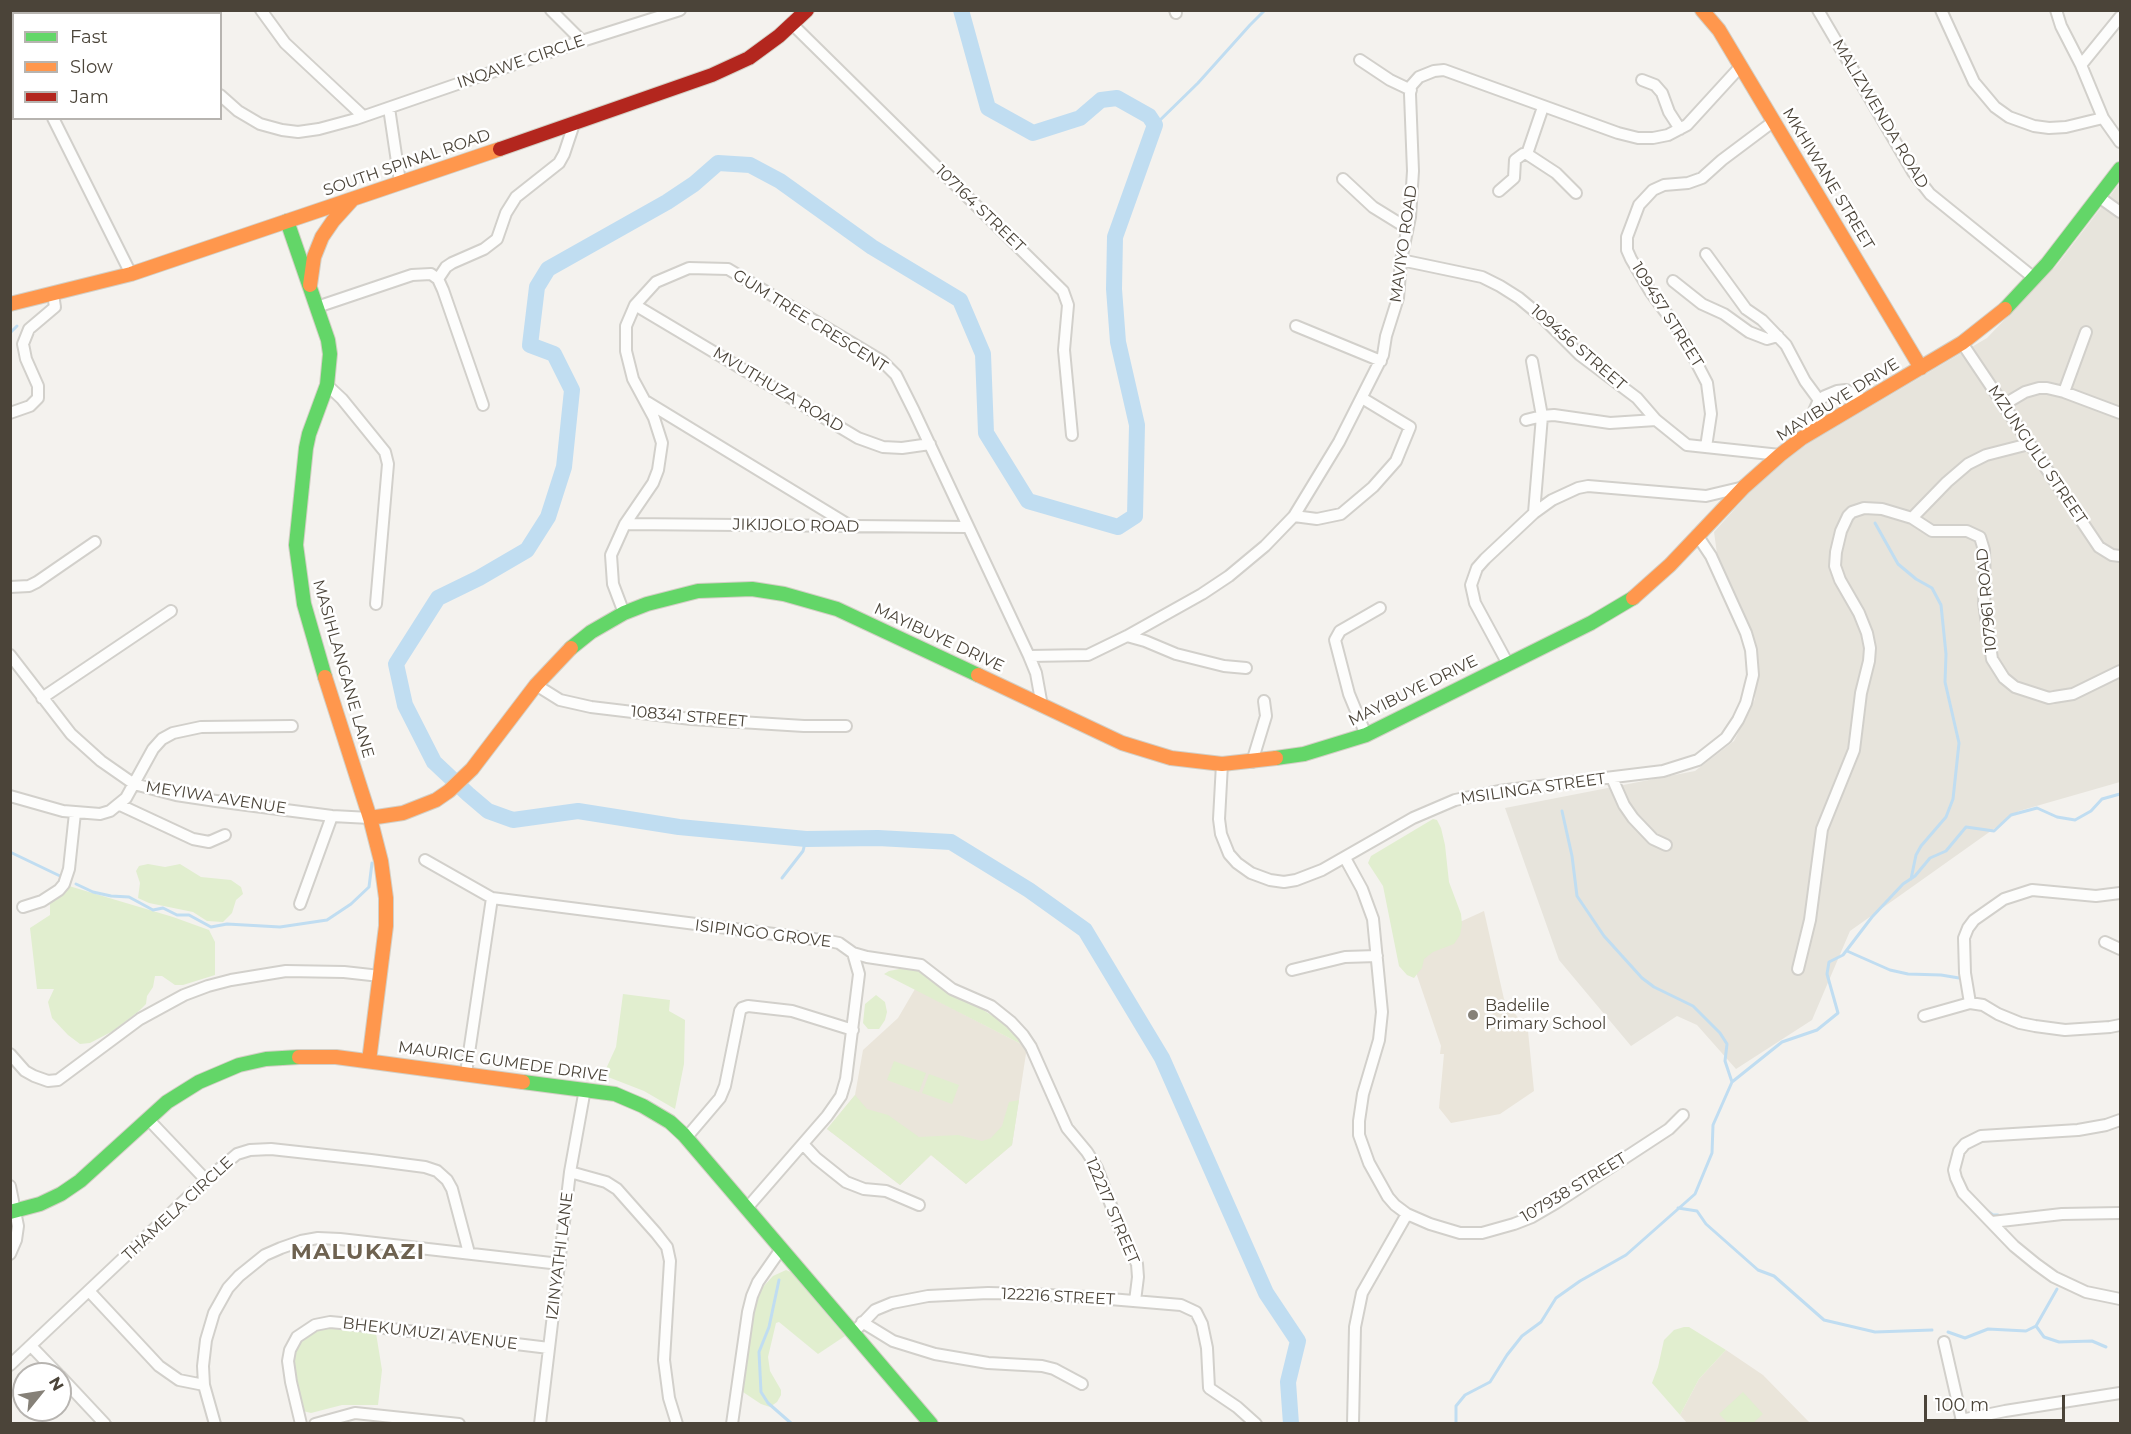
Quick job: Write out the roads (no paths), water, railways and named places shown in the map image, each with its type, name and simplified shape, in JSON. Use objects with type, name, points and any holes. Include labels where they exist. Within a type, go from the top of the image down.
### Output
[{"type":"street","points":[[261,10],[285,43],[363,116]]},
{"type":"street","points":[[551,10],[582,41]]},
{"type":"street","name":"INQAWE CIRCLE","points":[[222,97],[238,111],[260,124],[298,132],[319,129],[389,108],[582,41],[680,10]]},
{"type":"street","name":"MKHIWANE STREET","points":[[1702,10],[1719,30],[1921,368]]},
{"type":"street","name":"MALIZWENDA ROAD","points":[[1818,10],[1913,171],[1929,194],[2034,278]]},
{"type":"street","points":[[1941,10],[1974,82],[1995,106],[2009,117],[2034,126],[2049,128],[2066,127],[2103,118]]},
{"type":"street","points":[[2056,10],[2103,118],[2121,142]]},
{"type":"street","name":"SOUTH SPINAL ROAD","points":[[10,304],[131,274],[712,75],[749,58],[799,16]]},
{"type":"street","name":"107164 STREET","points":[[799,16],[1063,291],[1068,305],[1065,350],[1072,435]]},
{"type":"street","points":[[2081,65],[2121,17]]},
{"type":"street","points":[[1360,60],[1390,80],[1411,90],[1415,81],[1425,74],[1444,70],[1618,134],[1638,138],[1668,135],[1680,129],[1697,115],[1741,66]]},
{"type":"street","points":[[1642,80],[1655,86],[1662,93],[1669,112],[1680,129]]},
{"type":"street","name":"MAVIYO ROAD","points":[[1029,656],[1088,655],[1127,636],[1202,594],[1229,576],[1265,546],[1294,516],[1339,442],[1362,398],[1366,385],[1381,361],[1389,325],[1397,304],[1413,171],[1411,90]]},
{"type":"street","points":[[1527,154],[1543,107]]},
{"type":"street","points":[[389,108],[400,182]]},
{"type":"street","points":[[54,120],[131,274]]},
{"type":"street","name":"109457 STREET","points":[[1706,447],[1711,414],[1707,383],[1681,333],[1650,291],[1631,259],[1627,250],[1627,237],[1639,205],[1653,190],[1664,185],[1688,183],[1701,178],[1774,121]]},
{"type":"street","points":[[438,279],[446,267],[484,249],[497,239],[516,197],[559,163],[574,124]]},
{"type":"street","points":[[1499,191],[1514,178],[1515,160],[1527,154],[1556,172],[1576,193]]},
{"type":"street","name":"MAYIBUYE DRIVE","points":[[370,818],[403,813],[436,800],[449,791],[472,769],[536,685],[576,643],[591,632],[624,613],[698,591],[752,589],[784,594],[837,609],[1122,743],[1171,758],[1222,764],[1252,762],[1304,754],[1365,735],[1591,623],[1620,606],[1652,582],[1744,487],[1780,455],[1810,434],[1962,343],[2003,312],[2034,278],[2121,169]]},
{"type":"street","points":[[1343,179],[1372,207],[1407,228]]},
{"type":"street","points":[[2099,197],[2121,212]]},
{"type":"street","points":[[309,288],[314,257],[322,237],[352,200]]},
{"type":"street","name":"MASIHLANGANE LANE","points":[[287,221],[328,340],[330,354],[327,385],[306,448],[296,545],[297,563],[304,604],[370,818],[381,861],[386,898],[386,926],[369,1061]]},
{"type":"street","points":[[1706,254],[1746,309],[1762,320],[1788,348],[1805,381],[1819,400]]},
{"type":"street","name":"109456 STREET","points":[[1401,260],[1482,277],[1500,286],[1536,312],[1580,355],[1637,398],[1656,420],[1687,445],[1780,455]]},
{"type":"street","name":"GUM TREE CRESCENT","points":[[624,613],[613,584],[610,563],[614,544],[653,483],[662,455],[660,434],[646,401],[633,380],[626,351],[627,326],[635,305],[656,282],[668,275],[689,268],[728,269],[890,368],[903,387],[1029,656],[1036,673],[1042,706]]},
{"type":"street","points":[[317,307],[412,275],[431,274],[438,279],[483,405]]},
{"type":"street","points":[[1673,281],[1702,304],[1724,314],[1749,332],[1767,339],[1778,336]]},
{"type":"street","points":[[10,413],[30,406],[38,398],[38,386],[26,359],[23,344],[29,329],[55,307],[53,294]]},
{"type":"street","name":"MVUTHUZA ROAD","points":[[635,305],[858,438],[883,447],[902,448],[930,444]]},
{"type":"street","points":[[1296,326],[1381,361]]},
{"type":"street","points":[[2064,392],[2086,332]]},
{"type":"street","name":"MZUNGULU STREET","points":[[1962,343],[2099,547],[2112,555],[2121,556]]},
{"type":"street","points":[[1532,361],[1542,416],[1534,513]]},
{"type":"street","points":[[327,385],[378,441],[385,452],[388,464],[376,604]]},
{"type":"street","points":[[2004,405],[2025,392],[2039,388],[2053,388],[2121,413]]},
{"type":"street","points":[[1810,434],[1814,411],[1819,400],[1837,391],[1846,390],[1866,401]]},
{"type":"street","points":[[1294,516],[1317,519],[1341,514],[1373,487],[1396,461],[1410,427],[1362,398]]},
{"type":"street","points":[[646,401],[852,527]]},
{"type":"street","points":[[1526,420],[1554,415],[1610,423],[1656,420]]},
{"type":"street","points":[[1798,969],[1810,920],[1822,829],[1854,750],[1861,693],[1869,661],[1868,633],[1837,574],[1835,558],[1839,538],[1848,516],[1861,508],[1882,509],[1912,518],[1968,464],[1986,455],[2029,444]]},
{"type":"street","points":[[1508,663],[1474,603],[1471,585],[1477,568],[1534,513],[1552,500],[1588,486],[1706,496],[1744,487]]},
{"type":"street","name":"107961 ROAD","points":[[1912,518],[1932,531],[1967,531],[1980,537],[1984,550],[1984,603],[1990,651],[1997,668],[2008,682],[2015,687],[2049,698],[2073,694],[2121,671]]},
{"type":"street","name":"JIKIJOLO ROAD","points":[[625,524],[967,527]]},
{"type":"street","name":"MSILINGA STREET","points":[[1222,764],[1219,819],[1221,834],[1229,855],[1251,873],[1284,882],[1309,876],[1345,858],[1413,818],[1455,800],[1499,791],[1674,769],[1698,760],[1726,738],[1738,720],[1746,703],[1753,675],[1749,641],[1711,556],[1698,535]]},
{"type":"street","points":[[10,587],[29,586],[37,582],[95,542]]},
{"type":"street","points":[[1365,735],[1349,693],[1335,640],[1340,631],[1380,608]]},
{"type":"street","points":[[42,698],[171,611]]},
{"type":"street","points":[[1127,636],[1176,654],[1224,666],[1246,668]]},
{"type":"street","name":"MEYIWA AVENUE","points":[[10,655],[71,734],[87,750],[134,784],[176,795],[332,816],[370,818]]},
{"type":"street","name":"108341 STREET","points":[[536,685],[560,700],[591,707],[691,719],[804,726],[846,726]]},
{"type":"street","points":[[1252,762],[1267,712],[1264,701]]},
{"type":"street","points":[[10,796],[75,813],[100,814],[120,805],[153,749],[162,739],[172,733],[201,727],[292,726]]},
{"type":"street","points":[[1612,778],[1632,818],[1653,838],[1666,845]]},
{"type":"street","points":[[120,805],[194,839],[209,842],[225,835]]},
{"type":"street","points":[[23,907],[42,901],[59,890],[68,876],[75,813]]},
{"type":"street","points":[[300,904],[332,816]]},
{"type":"street","name":"107938 STREET","points":[[1345,858],[1370,909],[1377,956],[1382,1025],[1363,1094],[1359,1135],[1369,1163],[1395,1205],[1407,1214],[1430,1224],[1460,1233],[1482,1233],[1514,1224],[1556,1203],[1669,1129],[1683,1115]]},
{"type":"street","name":"ISIPINGO GROVE","points":[[425,860],[492,898],[829,941],[854,952],[859,974],[846,1079],[841,1096],[827,1116],[747,1208]]},
{"type":"street","points":[[1970,1003],[1964,961],[1964,938],[1968,928],[1989,908],[2004,898],[2032,890],[2096,896],[2121,893]]},
{"type":"street","points":[[466,1073],[492,898]]},
{"type":"street","points":[[2105,942],[2121,949]]},
{"type":"street","name":"122217 STREET","points":[[854,952],[867,957],[921,965],[952,989],[991,1006],[1023,1035],[1067,1128],[1097,1168],[1120,1229],[1137,1264],[1135,1301]]},
{"type":"street","points":[[1292,970],[1345,957],[1377,956]]},
{"type":"street","points":[[10,1054],[34,1076],[48,1081],[58,1080],[140,1019],[184,995],[208,986],[286,971],[344,972],[380,976]]},
{"type":"street","points":[[1924,1016],[1970,1003],[1983,1005],[2020,1023],[2065,1030],[2121,1025]]},
{"type":"street","points":[[686,1138],[720,1098],[725,1086],[741,1009],[748,1006],[792,1011],[853,1030]]},
{"type":"street","name":"MAURICE GUMEDE DRIVE","points":[[14,1211],[40,1204],[80,1181],[167,1102],[199,1082],[239,1065],[266,1059],[314,1056],[369,1061],[615,1094],[643,1106],[670,1122],[686,1138],[782,1249],[858,1327],[931,1424]]},
{"type":"street","name":"IZINYATHI LANE","points":[[540,1424],[570,1172],[585,1089]]},
{"type":"street","points":[[148,1119],[206,1180]]},
{"type":"street","points":[[2121,1119],[2106,1125],[2079,1130],[1981,1136],[1965,1144],[1956,1160],[1954,1170],[1963,1193],[2014,1246],[2054,1277],[2086,1292],[2121,1299]]},
{"type":"street","points":[[803,1144],[822,1163],[855,1187],[886,1191],[920,1205]]},
{"type":"street","name":"THAMELA CIRCLE","points":[[10,1365],[206,1180],[237,1154],[258,1149],[425,1167],[437,1171],[452,1189],[469,1253]]},
{"type":"street","points":[[570,1172],[606,1182],[617,1189],[667,1247],[670,1261],[664,1360],[669,1398],[677,1424]]},
{"type":"street","points":[[10,1186],[16,1240],[10,1254]]},
{"type":"street","points":[[1992,1222],[2062,1214],[2121,1213]]},
{"type":"street","points":[[1353,1424],[1355,1327],[1362,1293],[1407,1214]]},
{"type":"street","points":[[215,1424],[204,1385],[203,1366],[206,1340],[219,1303],[239,1276],[265,1255],[301,1241],[318,1238],[363,1241],[560,1264]]},
{"type":"street","points":[[732,1424],[752,1296],[758,1282],[782,1249]]},
{"type":"street","points":[[89,1291],[159,1366],[179,1380],[204,1385]]},
{"type":"street","name":"122216 STREET","points":[[858,1327],[875,1310],[892,1303],[928,1296],[1019,1294],[1182,1305],[1196,1312],[1202,1324],[1206,1341],[1209,1388],[1256,1424]]},
{"type":"street","name":"BHEKUMUZI AVENUE","points":[[301,1424],[288,1361],[290,1350],[297,1337],[315,1325],[330,1322],[351,1324],[549,1348]]},
{"type":"street","points":[[858,1327],[935,1354],[988,1363],[1042,1366],[1054,1369],[1082,1384]]},
{"type":"street","points":[[1944,1342],[1960,1422],[2005,1411],[2121,1393]]},
{"type":"street","points":[[31,1346],[46,1362]]},
{"type":"street","points":[[72,1389],[105,1424]]},
{"type":"street","points":[[315,1424],[355,1413],[459,1424]]},
{"type":"waterway","points":[[961,10],[988,108],[1033,133],[1080,118],[1101,100],[1117,98],[1149,116],[1155,125],[1115,237],[1114,289],[1118,342],[1137,425],[1135,516],[1118,527],[1028,501],[986,433],[983,354],[960,300],[872,247],[780,181],[750,165],[718,163],[694,184],[667,202],[548,269],[537,287],[530,345],[554,354],[572,390],[564,467],[548,517],[527,550],[479,578],[438,598],[396,664],[405,705],[434,762],[488,811],[513,820],[578,811],[679,827],[806,839],[878,838],[951,842],[1029,890],[1085,930],[1162,1058],[1266,1293],[1298,1341],[1288,1382],[1291,1424]]},
{"type":"waterway","points":[[1155,125],[1198,83],[1265,10]]},
{"type":"waterway","points":[[10,333],[17,326]]},
{"type":"waterway","points":[[1875,523],[1898,564],[1916,579],[1932,588],[1941,605],[1946,654],[1945,682],[1959,743],[1953,799],[1946,817],[1916,855],[1911,879]]},
{"type":"waterway","points":[[1456,1424],[1456,1406],[1465,1395],[1490,1382],[1507,1355],[1522,1336],[1541,1322],[1556,1298],[1580,1281],[1626,1255],[1695,1194],[1712,1153],[1713,1125],[1732,1082],[1782,1042],[1817,1030],[1838,1013],[1827,974],[1829,962],[1843,955],[1872,917],[1903,884],[1915,876],[1930,858],[1946,851],[1966,827],[1994,831],[2011,815],[2037,808],[2057,817],[2075,820],[2091,811],[2102,799],[2120,794]]},
{"type":"waterway","points":[[1562,811],[1572,856],[1577,896],[1604,936],[1642,978],[1654,987],[1693,1006],[1720,1033],[1727,1044],[1725,1061],[1732,1082]]},
{"type":"waterway","points":[[782,878],[803,851],[806,839]]},
{"type":"waterway","points":[[10,852],[60,876]]},
{"type":"waterway","points":[[76,884],[93,892],[129,897],[153,910],[163,908],[177,915],[189,915],[211,927],[227,924],[280,927],[327,920],[351,904],[369,887],[372,863]]},
{"type":"waterway","points":[[1847,951],[1890,970],[1908,974],[1959,978]]},
{"type":"waterway","points":[[2082,1134],[2102,1131]]},
{"type":"waterway","points":[[1678,1208],[1697,1211],[1706,1224],[1758,1270],[1774,1276],[1824,1320],[1875,1332],[1932,1330]]},
{"type":"waterway","points":[[1986,1210],[1993,1215],[1998,1215]]},
{"type":"waterway","points":[[779,1280],[769,1327],[759,1352],[761,1392],[768,1403],[792,1424]]},
{"type":"waterway","points":[[1948,1332],[1965,1338],[1988,1329],[2026,1331],[2036,1326],[2057,1289]]},
{"type":"waterway","points":[[2036,1326],[2044,1337],[2059,1342],[2092,1341],[2106,1347]]},
{"type":"place","name":"Badelile Primary School","points":[[1473,1015]]},
{"type":"district","name":"MALUKAZI","points":[[358,1253]]}]
